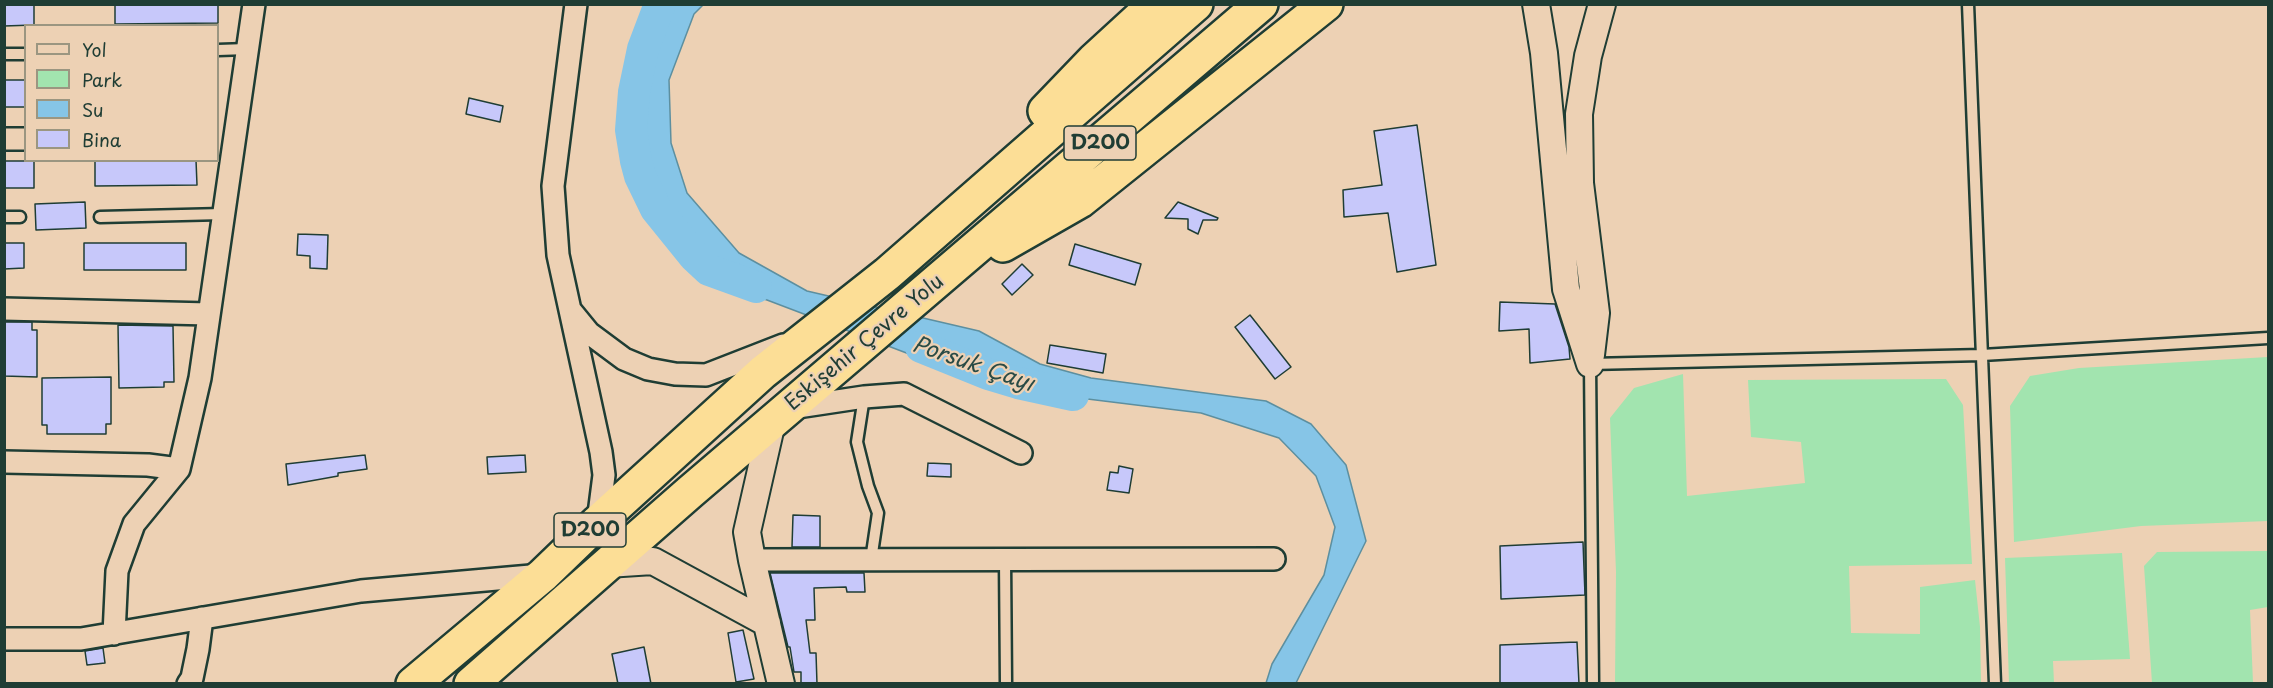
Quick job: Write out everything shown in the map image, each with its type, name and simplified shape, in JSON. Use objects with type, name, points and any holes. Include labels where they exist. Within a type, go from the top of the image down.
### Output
[{"type":"highway","points":[[887,274],[1094,60],[1155,4]]},
{"type":"highway","name":"Eskişehir Çevre Yolu","points":[[414,684],[543,575],[763,372],[887,274],[1196,4]]},
{"type":"highway","name":"Eskişehir Çevre Yolu","points":[[471,684],[780,415],[1261,4]]},
{"type":"highway","points":[[939,281],[1080,201],[1326,4]]},
{"type":"street","points":[[114,634],[117,571],[134,524],[178,469],[200,378],[223,214],[226,139],[247,49],[254,4]]},
{"type":"street","points":[[576,4],[553,186],[558,255],[567,306],[601,452],[604,476],[598,522]]},
{"type":"street","points":[[1536,4],[1544,53],[1566,289],[1590,364]]},
{"type":"street","points":[[1590,364],[1596,313],[1580,183],[1579,114],[1588,56],[1602,4]]},
{"type":"street","points":[[4,139],[24,139]]},
{"type":"street","points":[[567,306],[590,333],[624,359],[648,369],[675,374],[706,375],[811,333]]},
{"type":"street","points":[[4,309],[209,314]]},
{"type":"street","points":[[781,684],[747,532],[780,415],[864,397],[904,394],[1021,453]]},
{"type":"street","points":[[4,462],[148,465],[178,469]]},
{"type":"street","points":[[752,560],[1274,559]]},
{"type":"street","points":[[607,564],[653,561],[767,623]]},
{"type":"street","points":[[4,639],[81,639],[361,591],[543,575]]},
{"type":"street","points":[[188,684],[192,678],[202,618]]},
{"type":"lane","points":[[1968,4],[1995,684]]},
{"type":"lane","points":[[219,50],[247,49]]},
{"type":"lane","points":[[4,54],[24,54]]},
{"type":"lane","points":[[100,217],[223,214]]},
{"type":"lane","points":[[4,217],[20,217]]},
{"type":"lane","points":[[1593,684],[1590,364],[1982,355],[2268,338]]},
{"type":"lane","points":[[864,397],[857,442],[868,486],[878,513],[871,560]]},
{"type":"lane","points":[[1005,560],[1006,684]]},
{"type":"green space","points":[[2268,357],[2268,521],[2141,526],[2014,542],[2010,406],[2030,376],[2079,368]]},
{"type":"green space","points":[[1683,374],[1687,496],[1805,483],[1801,442],[1751,437],[1748,380],[1946,379],[1963,405],[1972,564],[1849,566],[1851,633],[1920,634],[1920,587],[1975,580],[1980,627],[1981,683],[1615,683],[1616,572],[1610,418],[1634,388]]},
{"type":"green space","points":[[2268,551],[2268,607],[2250,610],[2253,683],[2152,683],[2144,566],[2157,552]]},
{"type":"green space","points":[[2122,553],[2130,659],[2053,661],[2054,683],[2009,683],[2005,558]]},
{"type":"water","points":[[657,5],[703,5],[694,14],[669,80],[671,143],[687,193],[739,253],[807,291],[979,331],[1040,364],[1091,378],[1266,401],[1311,424],[1346,465],[1366,541],[1296,683],[1266,683],[1272,664],[1324,575],[1335,527],[1316,476],[1279,438],[1201,413],[1047,394],[995,368],[917,357],[736,290],[690,249],[650,180],[634,137]]},
{"type":"building","points":[[4,4],[34,4],[34,24],[4,26]]},
{"type":"building","points":[[115,4],[218,4],[218,23],[115,24]]},
{"type":"building","points":[[4,80],[24,80],[24,107],[4,107]]},
{"type":"building","points":[[469,98],[503,106],[500,122],[466,114]]},
{"type":"building","points":[[1417,125],[1436,265],[1397,272],[1388,213],[1344,217],[1343,190],[1382,185],[1374,131]]},
{"type":"building","points":[[4,161],[34,162],[34,188],[4,188]]},
{"type":"building","points":[[95,162],[196,162],[197,185],[95,186]]},
{"type":"building","points":[[85,202],[86,228],[36,230],[35,204]]},
{"type":"building","points":[[1178,202],[1218,218],[1217,220],[1203,220],[1198,234],[1188,229],[1188,219],[1165,218]]},
{"type":"building","points":[[298,234],[328,235],[327,269],[310,268],[310,256],[297,255]]},
{"type":"building","points":[[4,243],[24,243],[24,268],[4,269]]},
{"type":"building","points":[[84,243],[186,243],[186,270],[84,270]]},
{"type":"building","points":[[1075,244],[1141,264],[1135,285],[1069,265]]},
{"type":"building","points":[[1022,264],[1033,275],[1012,295],[1002,284]]},
{"type":"building","points":[[1500,302],[1555,304],[1569,347],[1570,359],[1530,363],[1529,329],[1499,331]]},
{"type":"building","points":[[1250,315],[1291,367],[1275,379],[1235,327]]},
{"type":"building","points":[[4,322],[32,322],[32,330],[37,330],[37,377],[4,376]]},
{"type":"building","points":[[118,325],[173,326],[174,382],[164,382],[164,387],[119,388]]},
{"type":"building","points":[[1050,345],[1106,354],[1103,373],[1047,363]]},
{"type":"building","points":[[111,377],[111,424],[106,424],[106,434],[47,434],[47,425],[42,425],[42,378]]},
{"type":"building","points":[[365,455],[367,469],[338,473],[338,476],[288,485],[286,464]]},
{"type":"building","points":[[525,455],[526,472],[488,474],[487,457]]},
{"type":"building","points":[[928,463],[951,464],[951,477],[927,476]]},
{"type":"building","points":[[1119,466],[1133,469],[1129,493],[1107,490],[1110,472],[1118,473]]},
{"type":"building","points":[[793,515],[820,516],[820,547],[792,547]]},
{"type":"building","points":[[1583,542],[1585,595],[1501,599],[1500,546]]},
{"type":"building","points":[[770,573],[864,573],[865,592],[847,592],[846,587],[814,588],[815,620],[806,620],[810,653],[816,653],[817,684],[801,684],[801,672],[794,672],[790,647],[788,647]]},
{"type":"building","points":[[743,630],[754,679],[736,682],[728,633]]},
{"type":"building","points":[[1577,642],[1579,684],[1500,684],[1500,645]]},
{"type":"building","points":[[644,647],[651,684],[618,684],[612,654]]},
{"type":"building","points":[[103,648],[105,663],[87,665],[85,651]]},
{"type":"waterway","name":"Porsuk Çayı","points":[[660,4],[643,49],[634,92],[631,130],[640,176],[656,209],[694,256],[709,270],[756,287]]},
{"type":"waterway","name":"Porsuk Çayı","points":[[921,347],[988,374],[1073,395]]}]
